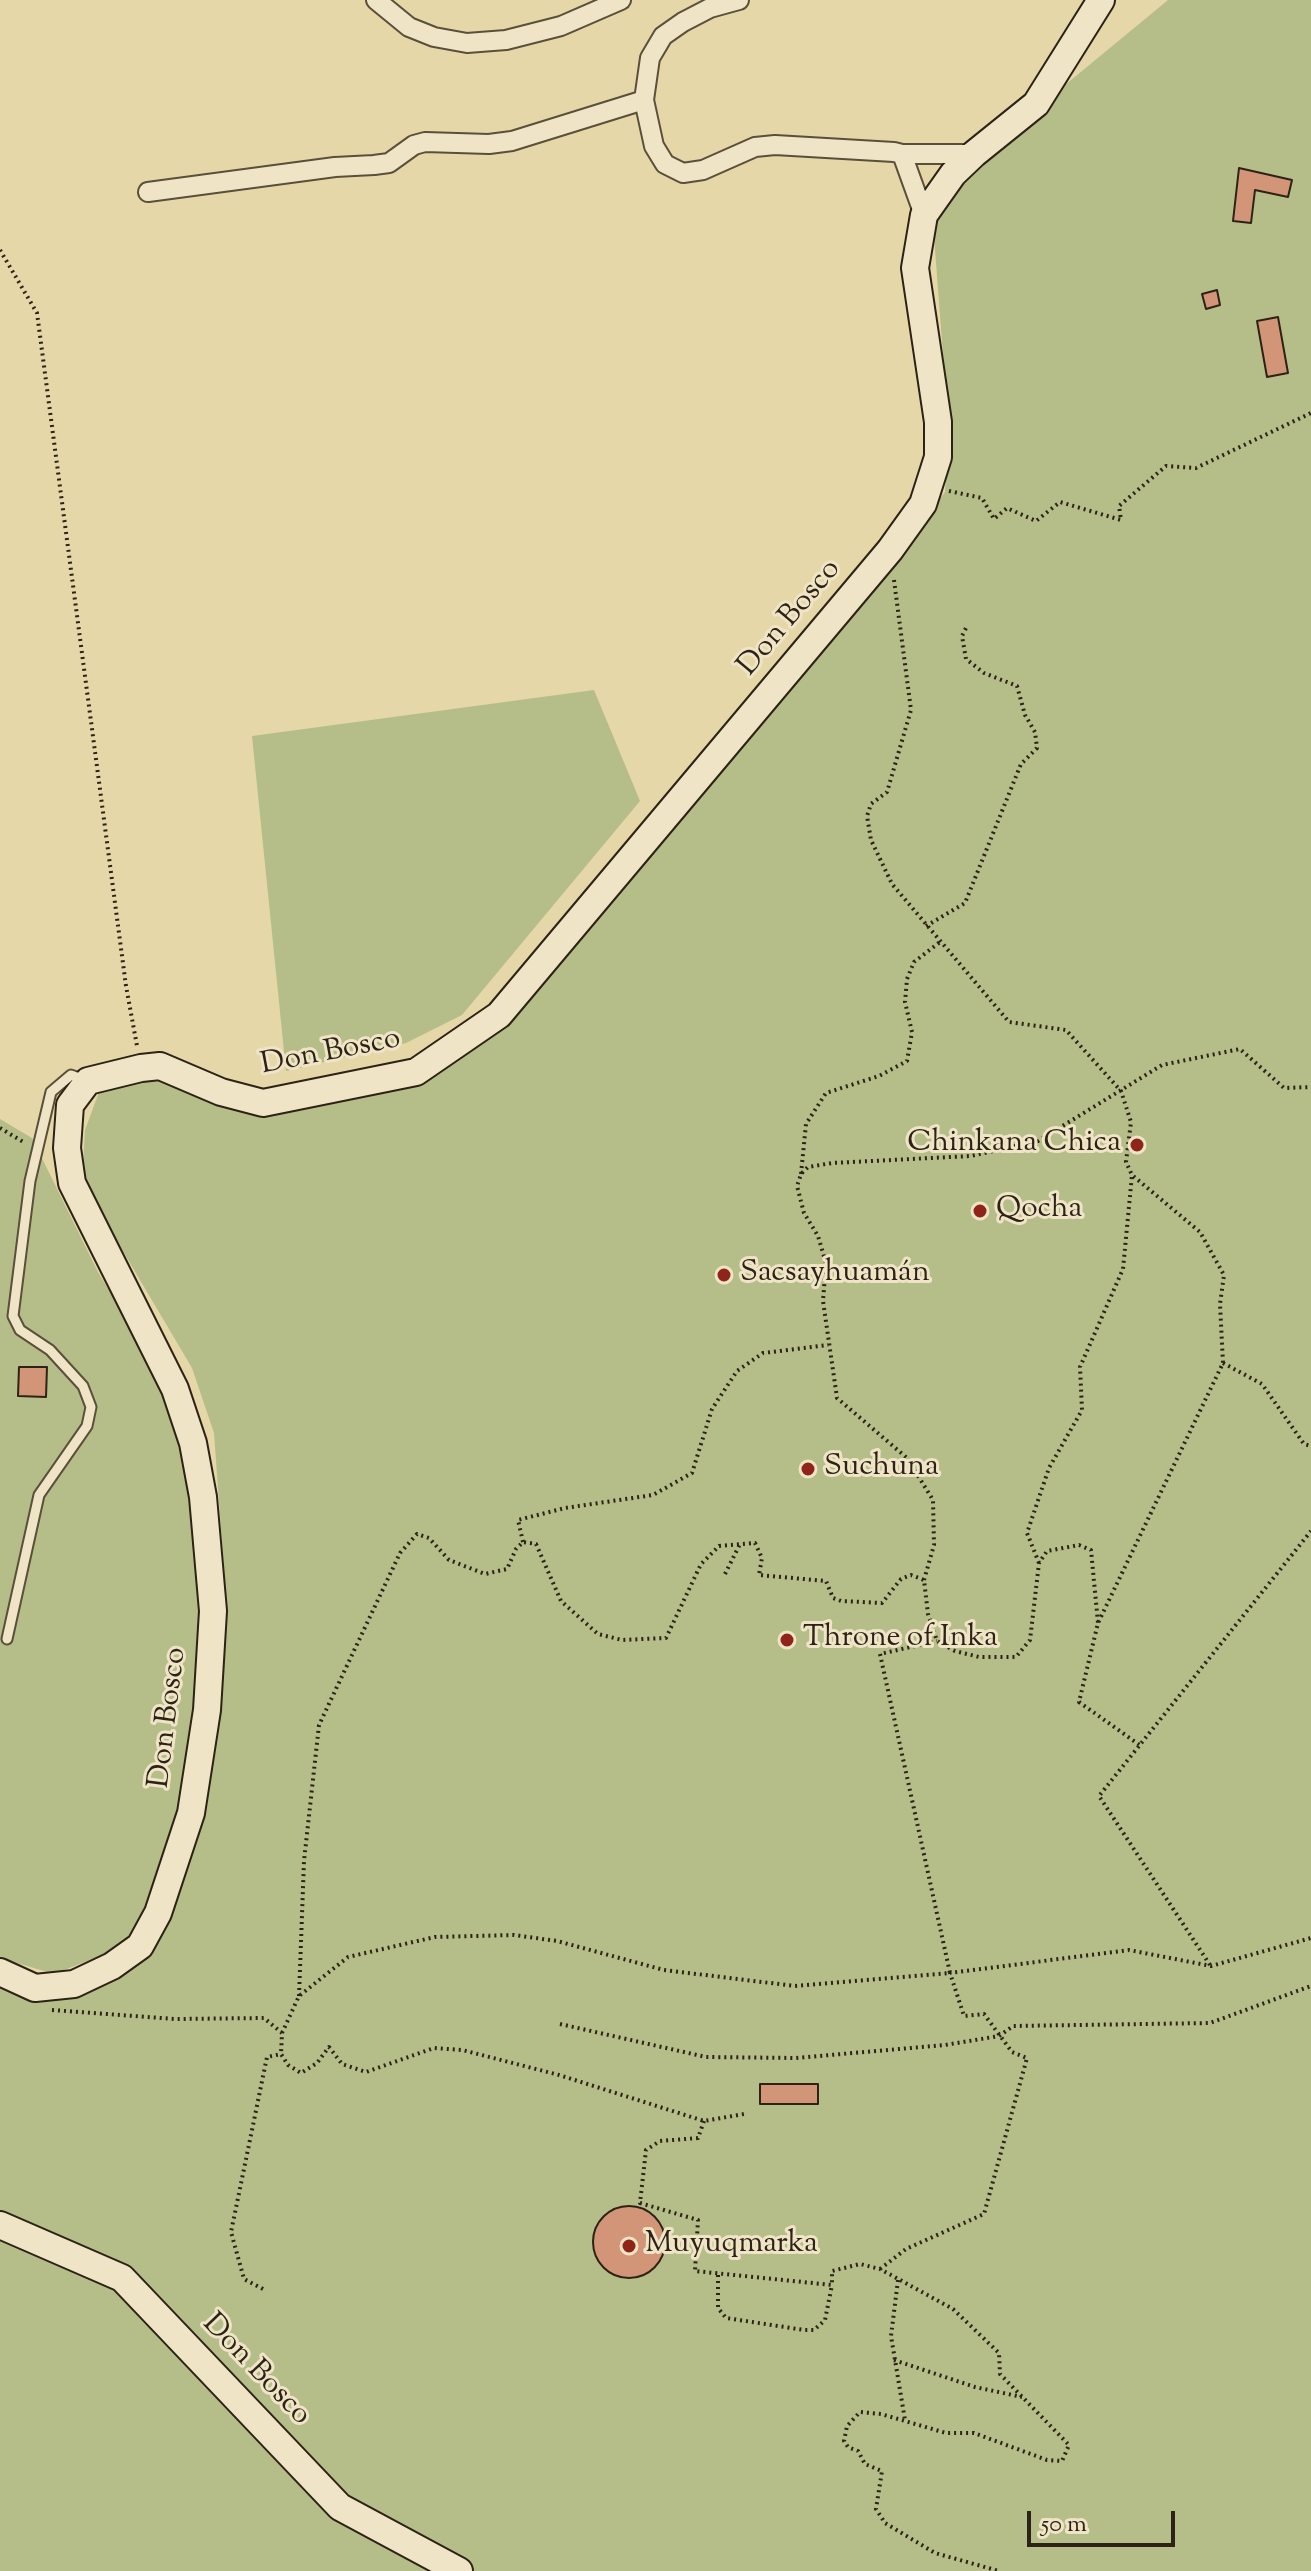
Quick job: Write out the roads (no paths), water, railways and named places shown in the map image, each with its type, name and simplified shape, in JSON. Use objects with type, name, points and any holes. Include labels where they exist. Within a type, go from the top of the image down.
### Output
[{"type":"street","points":[[376,0],[409,27],[434,37],[467,43],[506,40],[561,26],[621,0]]},
{"type":"street","points":[[739,0],[710,8],[663,36],[650,58],[644,100],[654,146],[665,164],[683,173],[703,170],[755,147],[775,145],[902,154],[974,154]]},
{"type":"street","name":"Don Bosco","points":[[0,1972],[35,1988],[74,1984],[112,1966],[140,1946],[158,1913],[191,1813],[207,1710],[213,1611],[203,1497],[193,1443],[175,1389],[72,1183],[67,1148],[70,1105],[88,1081],[160,1066],[221,1092],[263,1103],[416,1072],[499,1015],[890,550],[923,504],[931,487],[938,457],[938,422],[915,268],[924,215],[953,174],[1036,104],[1101,0]]},
{"type":"street","points":[[148,192],[335,167],[389,163],[414,145],[425,142],[489,144],[512,141],[644,100]]},
{"type":"street","points":[[902,154],[924,215]]},
{"type":"street","name":"Don Bosco","points":[[0,2225],[122,2278],[340,2507],[459,2571]]},
{"type":"lane","points":[[7,1639],[39,1495],[87,1426],[91,1407],[83,1386],[50,1350],[20,1330],[13,1316],[30,1181],[51,1092],[71,1075],[88,1081]]},
{"type":"place","name":"Chinkana Chica","points":[[1137,1145]]},
{"type":"place","name":"Qocha","points":[[980,1211]]},
{"type":"place","name":"Sacsayhuamán","points":[[724,1275]]},
{"type":"place","name":"Suchuna","points":[[808,1469]]},
{"type":"place","name":"Throne of Inka","points":[[787,1640]]},
{"type":"place","name":"Muyuqmarka","points":[[629,2246]]}]
